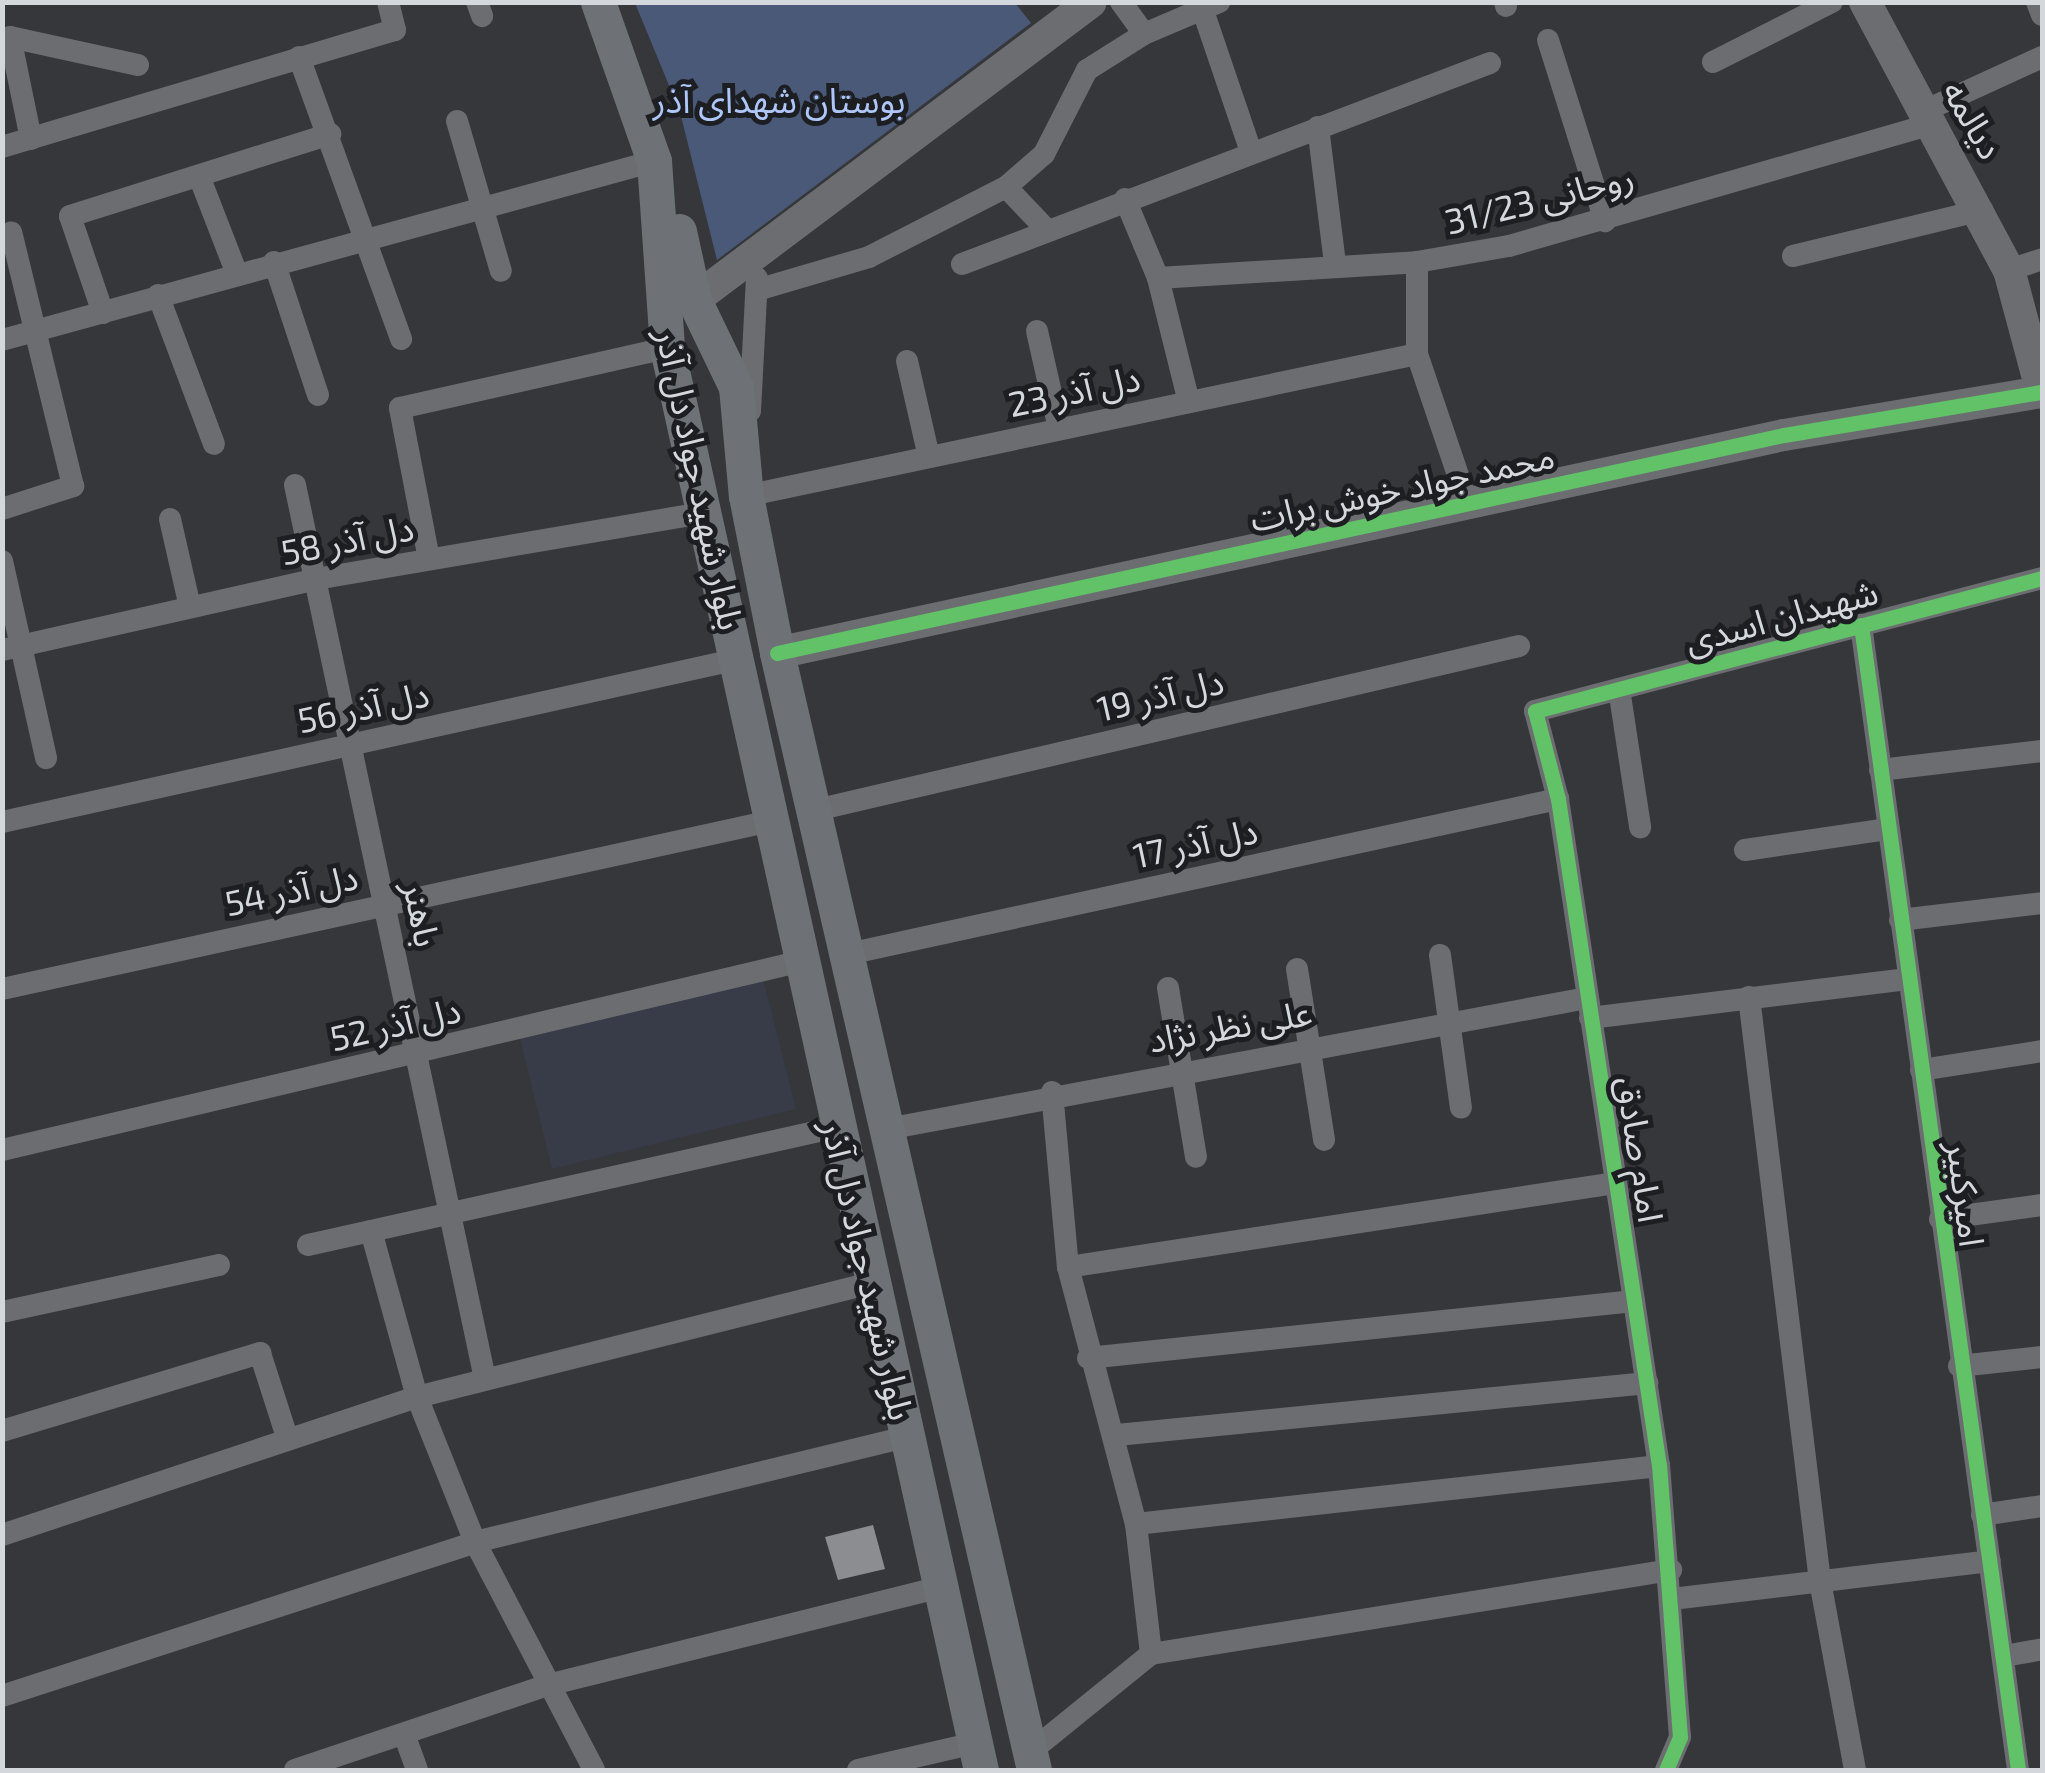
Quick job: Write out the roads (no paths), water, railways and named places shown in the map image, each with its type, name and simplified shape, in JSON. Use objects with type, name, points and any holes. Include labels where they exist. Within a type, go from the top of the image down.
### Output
[{"type":"main road","points":[[598,2],[654,161]]},
{"type":"main road","name":"بلوار شهید جواد دل آذر","points":[[654,161],[669,183],[694,300],[736,386],[746,480],[777,654],[1032,1761]]},
{"type":"main road","name":"بلوار شهید جواد دل آذر","points":[[654,161],[667,348],[707,512],[837,1126],[978,1757]]},
{"type":"main road","points":[[694,300],[707,512]]},
{"type":"main road","points":[[697,396],[707,376],[736,386]]},
{"type":"street","points":[[2,147],[396,30],[388,2]]},
{"type":"street","points":[[1121,2],[1144,34]]},
{"type":"street","points":[[1713,62],[1832,2]]},
{"type":"street","name":"دیالمه","points":[[1866,2],[1925,118],[1982,210],[2009,270],[2042,392]]},
{"type":"street","points":[[2037,2],[2042,15]]},
{"type":"street","points":[[694,300],[758,246],[1082,5]]},
{"type":"street","points":[[757,290],[868,257],[1006,187],[1044,154],[1087,70],[1144,34],[1206,5],[1251,152]]},
{"type":"street","points":[[30,139],[10,36],[138,65]]},
{"type":"street","points":[[1548,40],[1605,221]]},
{"type":"street","points":[[299,57],[401,339]]},
{"type":"street","name":"روحانی 31/23","points":[[1158,278],[1334,263],[1417,262],[1605,221],[1925,118],[2042,57]]},
{"type":"street","points":[[962,264],[1490,63]]},
{"type":"street","points":[[457,121],[501,272]]},
{"type":"street","points":[[1318,127],[1334,263]]},
{"type":"street","points":[[102,313],[70,216],[330,134]]},
{"type":"street","points":[[2,340],[482,203],[654,161]]},
{"type":"street","points":[[199,176],[237,274]]},
{"type":"street","points":[[1006,187],[1047,230]]},
{"type":"street","points":[[1125,200],[1158,278],[1189,402]]},
{"type":"street","points":[[1793,256],[1982,210]]},
{"type":"street","points":[[2,510],[73,486],[11,232]]},
{"type":"street","points":[[746,480],[758,246]]},
{"type":"street","points":[[2009,270],[2042,258]]},
{"type":"street","points":[[274,262],[318,394]]},
{"type":"street","points":[[1417,262],[1417,354],[1467,502]]},
{"type":"street","points":[[158,295],[214,444]]},
{"type":"street","points":[[1037,330],[1058,429]]},
{"type":"street","points":[[429,559],[400,408],[667,348]]},
{"type":"street","name":"دل آذر 23","points":[[746,480],[929,457],[1417,354]]},
{"type":"street","points":[[907,360],[929,457]]},
{"type":"street","name":"محمد جواد خوش برات","points":[[777,654],[1784,435],[2042,392]]},
{"type":"street","name":"باهنر","points":[[295,485],[485,1380]]},
{"type":"street","name":"دل آذر 58","points":[[12,648],[316,579],[707,512]]},
{"type":"street","points":[[170,519],[190,608]]},
{"type":"street","points":[[2,561],[12,648],[46,758]]},
{"type":"street","name":"شهیدان اسدی","points":[[1535,710],[2042,578]]},
{"type":"street","name":"امیرکبیر","points":[[1861,626],[2018,1770]]},
{"type":"street","name":"دل آذر 19","points":[[816,810],[1519,646]]},
{"type":"street","name":"دل آذر 56","points":[[2,822],[738,660]]},
{"type":"street","points":[[1619,689],[1640,826]]},
{"type":"street","name":"امام صادق","points":[[1535,710],[1558,799],[1647,1383],[1671,1570],[1680,1737],[1666,1770]]},
{"type":"street","points":[[1880,770],[2042,750]]},
{"type":"street","name":"دل آذر 17","points":[[848,954],[1558,799]]},
{"type":"street","name":"دل آذر 54","points":[[2,989],[771,820]]},
{"type":"street","points":[[1745,850],[1888,829]]},
{"type":"street","points":[[1900,920],[2042,903]]},
{"type":"street","points":[[1440,955],[1461,1108]]},
{"type":"street","name":"دل آذر 52","points":[[2,1150],[802,961]]},
{"type":"street","points":[[1297,970],[1324,1140]]},
{"type":"street","name":"علی نظر نژاد","points":[[887,1129],[1052,1092],[1450,1022],[1908,979]]},
{"type":"street","points":[[1168,988],[1196,1157]]},
{"type":"street","points":[[1748,997],[1820,1581],[1855,1770]]},
{"type":"street","points":[[1922,1070],[2042,1052]]},
{"type":"street","points":[[1052,1092],[1068,1267],[1088,1358],[1117,1436],[1136,1524],[1151,1654]]},
{"type":"street","points":[[308,1245],[837,1126]]},
{"type":"street","points":[[1068,1267],[1615,1182]]},
{"type":"street","points":[[1940,1218],[2042,1205]]},
{"type":"street","points":[[372,1230],[417,1397],[475,1542],[594,1770]]},
{"type":"street","points":[[2,1312],[219,1265]]},
{"type":"street","points":[[2,1535],[417,1397],[872,1283]]},
{"type":"street","points":[[1088,1358],[1634,1301]]},
{"type":"street","points":[[2,1431],[260,1353],[288,1440]]},
{"type":"street","points":[[1960,1366],[2042,1357]]},
{"type":"street","points":[[1117,1436],[1647,1383]]},
{"type":"street","points":[[2,1696],[475,1542],[907,1437]]},
{"type":"street","points":[[1136,1524],[1658,1466]]},
{"type":"street","points":[[1982,1516],[2042,1506]]},
{"type":"street","points":[[1672,1599],[1990,1560]]},
{"type":"street","points":[[1032,1761],[1151,1654],[1671,1570]]},
{"type":"street","points":[[295,1770],[548,1685],[940,1587]]},
{"type":"street","points":[[2004,1656],[2042,1650]]},
{"type":"street","points":[[404,1734],[417,1770]]},
{"type":"street","points":[[858,1770],[978,1757]]},
{"type":"park label","name":"بوستان شهدای آذر","points":[[779,99]]}]
